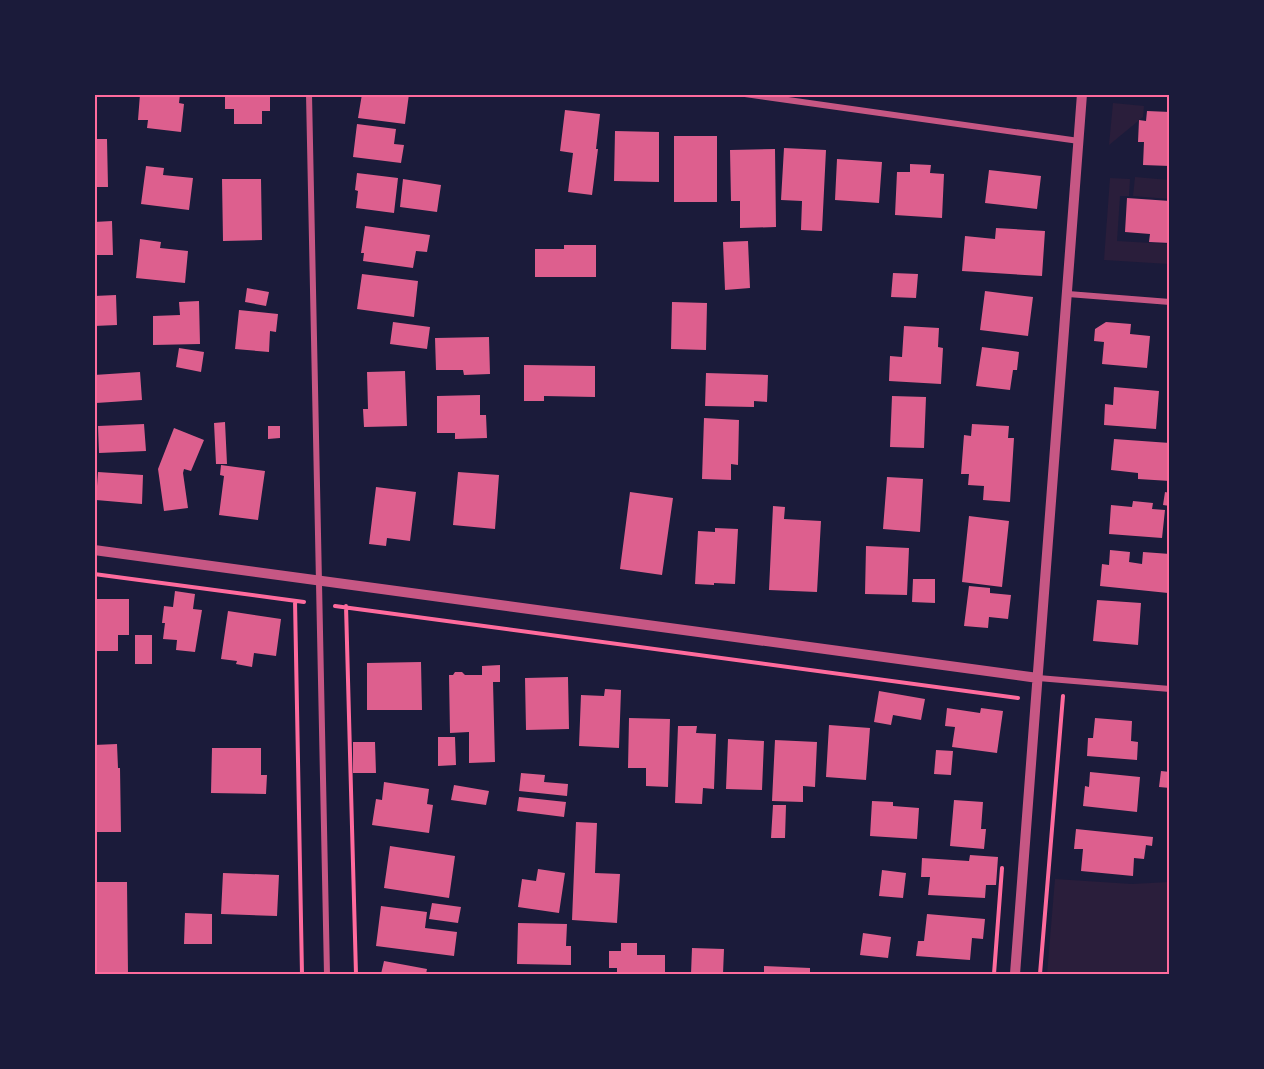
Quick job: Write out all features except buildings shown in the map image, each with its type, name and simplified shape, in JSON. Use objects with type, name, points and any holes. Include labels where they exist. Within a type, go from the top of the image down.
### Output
[{"type":"street","points":[[309,94],[327,975]]},
{"type":"street","points":[[745,94],[1079,141]]},
{"type":"street","points":[[1015,975],[1082,94]]},
{"type":"street","points":[[1068,294],[1170,302]]},
{"type":"street","points":[[94,550],[1038,678],[1170,689]]},
{"type":"path","points":[[94,574],[1036,700]]},
{"type":"path","points":[[294,576],[302,975]]},
{"type":"path","points":[[345,583],[356,975]]},
{"type":"path","points":[[1040,975],[1065,680]]},
{"type":"shaded area","points":[[1113,103],[1144,106],[1143,117],[1109,145]]},
{"type":"shaded area","points":[[1135,177],[1169,180],[1169,199],[1133,196]]},
{"type":"shaded area","points":[[1110,178],[1130,179],[1129,196],[1120,196],[1117,241],[1169,244],[1169,264],[1104,260]]},
{"type":"shaded area","points":[[1055,879],[1132,884],[1169,882],[1169,974],[1047,974]]}]
